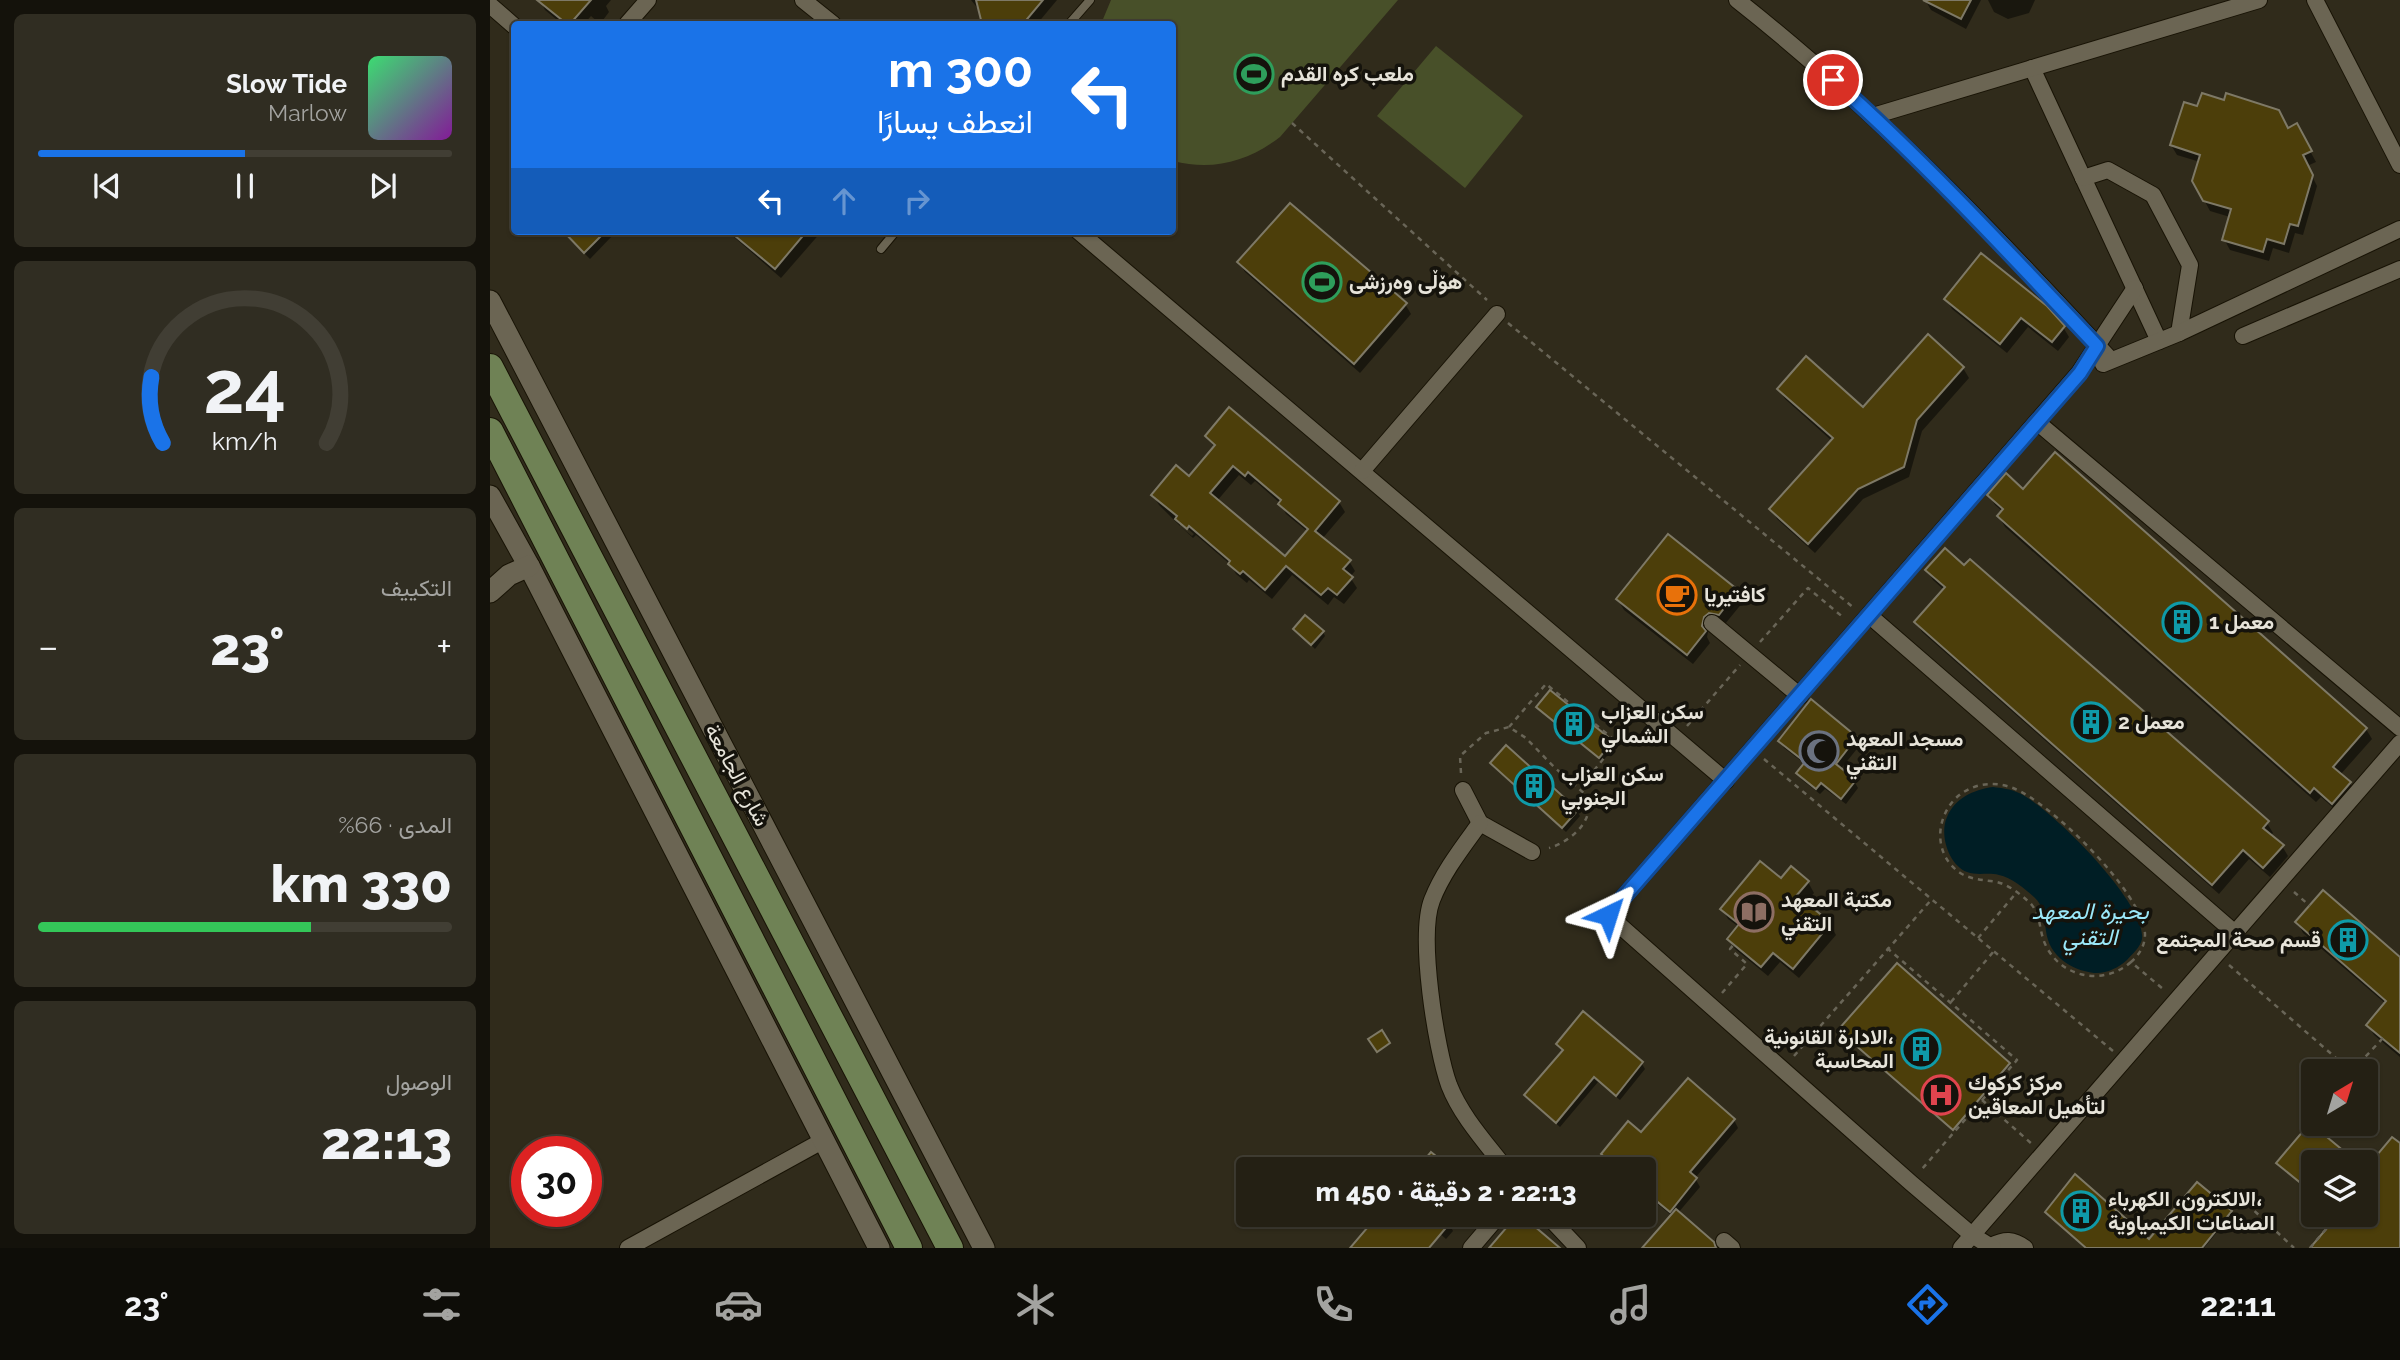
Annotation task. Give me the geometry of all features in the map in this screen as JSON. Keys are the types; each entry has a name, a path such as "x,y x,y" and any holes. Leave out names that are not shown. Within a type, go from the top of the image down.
{"main road":[{"path":"490,366 950,1248"},
{"path":"490,431 909,1248"}],"street":[{"path":"629,21 648,0"},
{"path":"803,0 829,21"},
{"path":"1737,0 1778,32 1873,116 1955,197 2110,360"},
{"path":"1873,116 2259,0"},
{"path":"2315,0 2400,165"},
{"path":"490,5 511,23"},
{"path":"2032,68 2159,341"},
{"path":"2083,178 2108,170 2153,194 2190,265 2179,333"},
{"path":"2080,373 2179,333 2400,229"},
{"path":"1083,235 1726,780"},
{"path":"2244,336 2400,269"},
{"path":"2025,1248 2006,1240 1992,1247 1972,1235 1608,915 2080,373 2135,288"},
{"name":"شارع الجامعة","path":"490,301 985,1248"},
{"path":"1362,471 1497,314"},
{"path":"2037,422 2400,728"},
{"path":"492,510 529,566 879,1248"},
{"path":"491,589 509,575 529,566"},
{"path":"1865,621 2235,933"},
{"path":"1712,623 1800,696"},
{"path":"1961,1248 2400,743"},
{"path":"1463,790 1480,824 1532,852"},
{"path":"1480,824 1452,862 1431,903 1426,942 1435,1030 1450,1086 1466,1116 1497,1157"},
{"path":"628,1248 824,1140"},
{"path":"1471,1248 1489,1227"},
{"path":"1558,1227 1578,1248"}],"lane":[{"path":"1072,21 1090,0"},
{"path":"881,249 893,235"}],"path":[{"path":"1292,123 1485,296 1497,314 1865,621"},
{"path":"1682,732 1808,588 1865,621"},
{"path":"1463,790 1460,756 1486,733 1509,727 1546,684 1617,742 1579,789"},
{"path":"1509,727 1526,738 1553,767 1586,795 1588,813 1578,831 1557,846 1532,852"},
{"path":"1753,750 2124,1060"},
{"path":"2002,785 2024,793 2042,805 2078,837 2113,875 2137,910 2145,933 2141,950 2131,962 2116,972 2096,977 2067,969 2046,946 2037,911 2017,892 2005,885 1960,873 1947,860 1939,830 1944,815 1955,799 1973,786 2002,785"},
{"path":"2280,880 2310,906"},
{"path":"1978,938 2017,892"},
{"path":"1782,1069 1932,900"},
{"path":"1711,1007 1747,964 1730,950 1734,944"},
{"path":"1887,948 2017,1060 1911,1183"},
{"path":"1950,1002 1994,951"},
{"path":"2217,954 2337,1059"},
{"path":"2131,962 2176,1000"},
{"path":"2363,1059 2383,1038"},
{"path":"1982,1100 2043,1153"},
{"path":"2219,1200 2230,1188 2294,1248"},
{"path":"2310,1248 2328,1227"}],"green space":[{"name":"ملعب كره القدم","path":"1111,0 1398,0 1280,137 1242,158 1202,165 1176,162 1176,21 1102,21"},
{"path":"1436,46 1523,116 1465,188 1377,116"}],"water":[{"name":"بحيرة المعهد التقني","path":"1993,787 2016,792 2033,802 2073,836 2113,881 2139,923 2142,939 2127,960 2112,970 2098,973 2069,965 2052,948 2042,909 2034,897 2004,876 1967,872 1955,863 1947,849 1944,832 1950,810 1966,796"}],"building":[{"path":"537,0 591,0 573,21 563,21"},
{"path":"976,0 1043,0 1026,21 981,21"},
{"path":"1923,0 1971,0 1961,19"},
{"path":"2202,93 2224,100 2226,93 2279,110 2288,128 2297,123 2312,151 2303,155 2313,175 2298,226 2290,224 2284,244 2267,239 2263,252 2222,240 2231,209 2203,201 2192,181 2200,155 2170,145 2184,102 2197,106"},
{"name":"هۆڵی وەرزشی","path":"1290,203 1407,303 1354,364 1237,262"},
{"path":"567,235 602,235 584,253"},
{"path":"734,235 804,235 775,269"},
{"path":"1981,253 2047,306 2065,326 2052,342 2021,318 2000,344 1944,299"},
{"path":"1928,334 1964,367 1917,420 1904,467 1858,489 1808,544 1769,509 1833,438 1777,389 1806,356 1863,407"},
{"path":"1229,407 1340,501 1315,531 1351,560 1343,569 1353,577 1337,595 1328,588 1321,595 1286,566 1265,590 1243,571 1240,574 1228,564 1230,561 1189,526 1187,529 1175,519 1177,516 1151,495 1176,465 1189,476 1215,445 1205,436","holes":["1233,466 1245,476 1248,472 1281,500 1278,504 1308,529 1285,556 1210,493"]},
{"name":"معمل 1","path":"2055,452 2367,728 2333,767 2351,782 2332,804 2314,788 2310,793 1997,516 2003,509 1987,495 2006,473 2023,489"},
{"name":"کافتیریا","path":"1668,534 1738,590 1719,615 1709,613 1704,617 1702,626 1706,631 1687,655 1616,599"},
{"name":"معمل 2","path":"1945,548 1964,565 1970,559 2269,821 2263,828 2284,845 2263,868 2243,850 2212,885 1914,622 1945,587 1925,570"},
{"path":"1305,615 1324,631 1311,645 1293,629"},
{"name":"سكن العزاب الشمالي","path":"1550,690 1613,741 1599,758 1536,707"},
{"name":"مسجد المعهد التقني","path":"1811,699 1857,737 1836,764 1856,780 1841,799 1821,783 1816,789 1796,773 1805,762 1778,741"},
{"name":"سكن العزاب الجنوبي","path":"1506,745 1578,810 1562,828 1490,763"},
{"name":"مكتبة المعهد التقني","path":"1760,861 1781,878 1791,866 1809,881 1797,895 1831,923 1793,969 1773,953 1761,967 1727,939 1739,924 1720,909"},
{"name":"قسم صحة المجتمع","path":"2323,890 2400,957 2400,1053 2366,1025 2386,1001 2295,922"},
{"name":"الادارة القانونية، المحاسبة","path":"1897,963 2010,1063 1953,1130 1838,1030"},
{"path":"1583,1011 1643,1062 1616,1096 1594,1077 1556,1123 1524,1095 1563,1050 1556,1044"},
{"path":"1382,1030 1390,1043 1377,1052 1368,1039"},
{"path":"1688,1078 1735,1119 1690,1172 1697,1178 1670,1212 1656,1201 1656,1157 1604,1157 1601,1154 1628,1121 1641,1132"},
{"path":"2301,1134 2301,1136 2326,1136 2343,1150 2301,1150 2301,1183 2276,1163"},
{"path":"2392,1137 2400,1143 2400,1248 2310,1248 2328,1227 2378,1227 2378,1154"},
{"name":"الالكترون، الكهرباء، الصناعات الكيمياوية","path":"2075,1174 2149,1239 2197,1182 2232,1211 2202,1248 2086,1248 2045,1212"},
{"path":"1676,1209 1714,1242 1716,1248 1642,1248"},
{"path":"1368,1227 1447,1227 1429,1248 1350,1248"},
{"path":"1507,1227 1535,1227 1560,1248 1489,1248"}],"place":[{"name":"ملعب كره القدم","path":"1254,74"},
{"name":"هۆڵی وەرزشی","path":"1322,282"},
{"name":"کافتیریا","path":"1677,595"},
{"name":"معمل 1","path":"2182,622"},
{"name":"معمل 2","path":"2091,722"},
{"name":"سكن العزاب الشمالي","path":"1574,724"},
{"name":"مسجد المعهد التقني","path":"1819,751"},
{"name":"سكن العزاب الجنوبي","path":"1534,786"},
{"name":"مكتبة المعهد التقني","path":"1754,912"},
{"name":"قسم صحة المجتمع","path":"2348,940"},
{"name":"الادارة القانونية، المحاسبة","path":"1921,1049"},
{"name":"مركز كركوك لتأهيل المعاقين","path":"1941,1095"},
{"name":"الالكترون، الكهرباء، الصناعات الكيمياوية","path":"2081,1211"}],"route":[{"path":"1608,915 2080,373 2097,346 1955,197 1833,80"}]}
